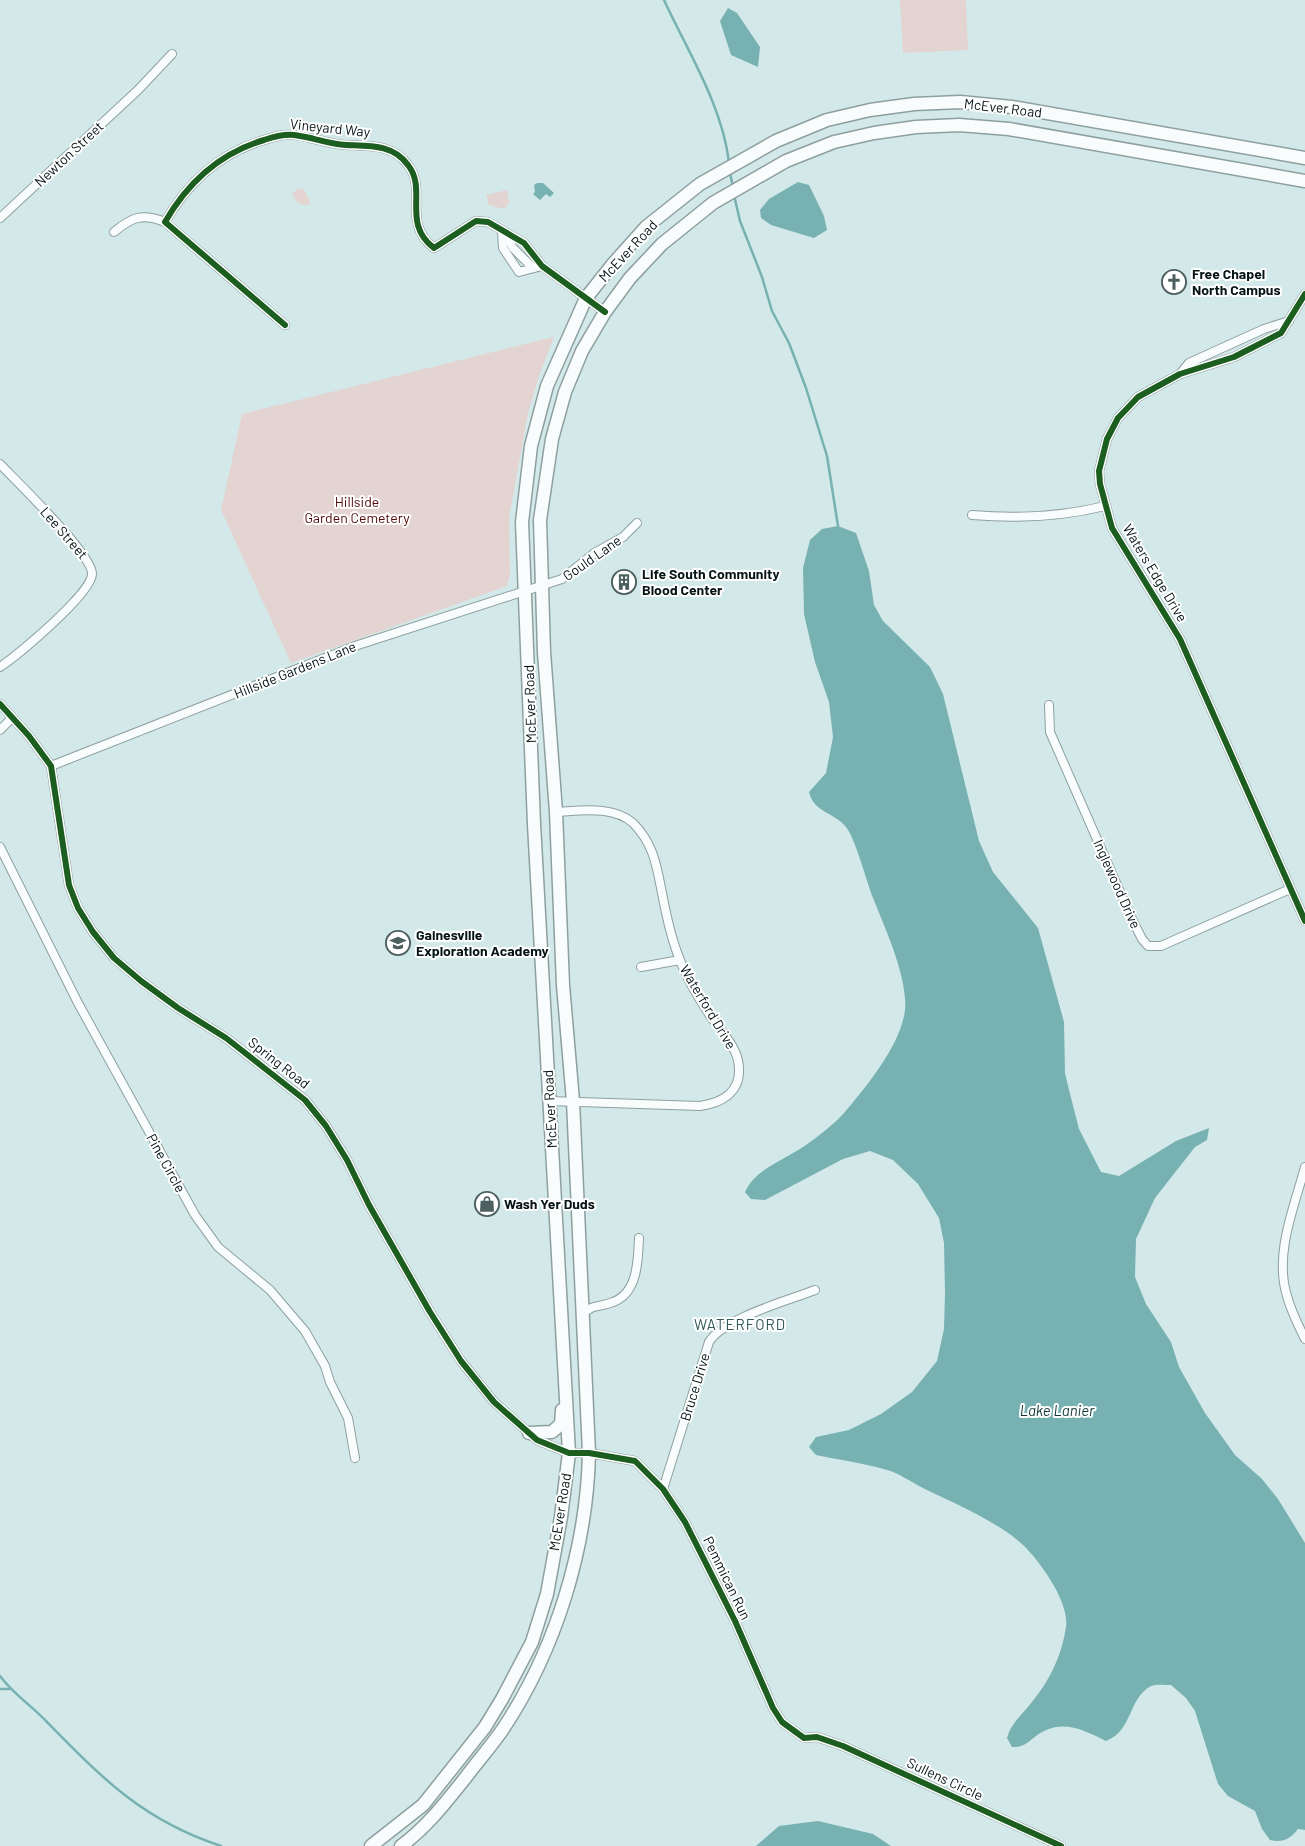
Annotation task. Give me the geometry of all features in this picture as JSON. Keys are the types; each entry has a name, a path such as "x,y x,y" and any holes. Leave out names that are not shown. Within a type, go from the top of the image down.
{"main road":[{"name":"McEver Road","path":"371,1846 422,1805 485,1727 502,1699 532,1642 547,1594 562,1517 569,1453 534,824 522,522 531,446 547,386 586,298 612,264 646,227 700,184 776,140 827,120 870,110 914,104 960,102 1012,107 1305,158"},
{"name":"McEver Road","path":"402,1846 420,1833 503,1729 528,1683 565,1598 578,1548 588,1492 589,1453 581,1317 573,1101 563,985 556,812 544,652 540,520 552,439 565,392 578,359 605,312 630,278 662,244 713,203 786,161 834,142 874,133 916,127 960,125 1009,130 1305,182"},
{"path":"529,1434 552,1432 561,1424 560,1354 564,1340"}],"street":[{"name":"Newton Street","path":"0,218 138,90 172,54"},
{"name":"Vineyard Way","path":"165,222 190,185 211,166 247,145 276,137 293,135 321,143 375,145 390,150 408,165 414,176 419,232 424,240 434,248 476,221 488,222 502,231"},
{"path":"114,232 127,221 141,217 165,222 285,325"},
{"path":"502,231 503,248 519,272 537,267"},
{"path":"502,231 513,248 537,267 605,312"},
{"name":"Waters Edge Drive","path":"1305,294 1281,333 1234,357 1180,374 1138,397 1118,418 1101,460 1100,484 1112,528 1180,639 1305,921"},
{"name":"Waters Edge Drive","path":"1180,374 1189,363 1264,329 1289,321"},
{"name":"Lee Street","path":"0,464 77,546 92,567 93,575 83,592 32,643 0,667"},
{"path":"972,515 1041,518 1074,514 1105,506"},
{"name":"Gould Lane","path":"543,587 562,579 601,548 623,536 637,522"},
{"name":"Hillside Gardens Lane","path":"51,766 358,645 543,587"},
{"name":"Spring Road","path":"0,704 45,755 51,766 69,884 78,908 92,932 114,958 141,980 178,1008 227,1039 305,1100 326,1126 347,1160 370,1205 461,1361 494,1402 537,1440 569,1453 589,1453"},
{"name":"Inglewood Drive","path":"1049,705 1050,732 1131,917 1142,939 1148,946 1161,946 1290,889"},
{"path":"0,730 12,718"},
{"name":"Waterford Drive","path":"549,1101 700,1106 714,1104 725,1099 732,1092 737,1082 739,1070 734,1050 694,989 680,960 663,900 654,852 647,838 632,822 618,814 599,810 556,812"},
{"name":"Pine Circle","path":"0,847 78,1003 195,1215 218,1247 270,1290 290,1311 319,1352 348,1418 355,1458"},
{"path":"641,967 680,960"},
{"path":"1305,1167 1288,1228 1283,1255 1286,1296 1305,1339"},
{"path":"581,1317 590,1307 613,1302 627,1292 635,1275 639,1238"},
{"name":"Bruce Drive","path":"663,1489 709,1342 714,1334 739,1320 815,1290"},
{"name":"Pemmican Run","path":"589,1453 635,1461 663,1489 685,1522 735,1621 773,1708 782,1722 791,1730 804,1738 817,1737"},
{"name":"Sullens Circle","path":"817,1737 843,1746 1061,1846"}],"green space":[{"path":"900,0 966,0 968,50 903,53"},
{"path":"298,188 304,190 310,201 309,205 300,204 295,199 292,194"},
{"path":"507,190 509,203 504,209 489,205 486,195"},
{"name":"Hillside Garden Cemetery","path":"554,337 540,373 528,413 509,519 510,574 507,586 291,663 221,510 242,414"}],"water":[{"path":"728,8 737,13 760,47 758,67 731,55 720,21"},
{"path":"798,182 809,185 824,216 827,230 814,238 771,225 761,218 760,210 769,199"},
{"path":"543,183 554,193 550,197 546,194 540,200 533,194 535,192 534,185"},
{"name":"Lake Lanier","path":"838,526 856,533 869,571 874,605 883,621 930,667 943,694 979,841 993,872 1038,928 1064,1022 1065,1073 1079,1129 1101,1172 1119,1176 1176,1141 1209,1128 1207,1140 1195,1147 1155,1198 1136,1239 1135,1277 1146,1304 1171,1342 1179,1367 1205,1413 1235,1455 1262,1479 1278,1499 1305,1543 1305,1830 1298,1829 1286,1839 1279,1841 1270,1840 1262,1829 1255,1811 1228,1796 1218,1784 1195,1711 1186,1698 1171,1685 1153,1685 1144,1691 1138,1698 1121,1730 1106,1741 1080,1729 1062,1727 1045,1731 1022,1746 1012,1747 1007,1738 1009,1733 1014,1723 1050,1676 1062,1647 1066,1627 1066,1617 1059,1595 1045,1572 1023,1545 1001,1528 974,1513 891,1471 816,1455 809,1447 816,1437 849,1430 881,1414 912,1392 937,1361 944,1329 944,1243 939,1218 918,1184 893,1160 870,1151 843,1159 765,1200 751,1199 745,1192 756,1177 811,1141 831,1126 844,1113 872,1078 890,1051 897,1037 905,1010 903,983 899,968 853,840 841,822 815,804 809,792 826,773 833,737 829,702 815,662 804,614 803,568 810,540 822,529"},
{"path":"818,1821 873,1834 891,1846 756,1846 779,1826"}],"waterway":[{"path":"664,0 712,99 725,141 729,162"},
{"path":"730,173 733,187"},
{"path":"734,195 740,221 762,277 772,311 789,343 806,388 827,456 838,526"},
{"path":"0,1676 86,1761 125,1795 168,1824 221,1846"},
{"path":"0,1689 9,1689"}],"cycle path":[{"path":"285,325 165,222 184,194 219,161 248,146 287,135 339,144 372,146 395,153 402,158 414,175 419,228 424,238 434,248 476,221 488,222 524,243 542,266 605,312"},
{"path":"1305,294 1281,333 1234,357 1180,374 1138,397 1118,418 1107,439 1099,471 1100,484 1112,528 1180,639 1305,921"},
{"path":"0,704 29,736 51,766 69,885 78,908 93,932 114,958 141,981 178,1008 226,1038 305,1100 326,1126 347,1160 369,1205 430,1312 461,1361 494,1402 537,1440 569,1453 589,1453 635,1461 663,1489 685,1522 735,1621 773,1708 782,1722 804,1738 817,1737 843,1746 1061,1846"}],"place":[{"name":"Free Chapel North Campus","path":"1174,282"},
{"name":"Life South Community Blood Center","path":"624,582"},
{"name":"Gainesville Exploration Academy","path":"398,943"},
{"name":"Wash Yer Duds","path":"487,1204"}],"district":[{"name":"WATERFORD","path":"740,1325"}]}
